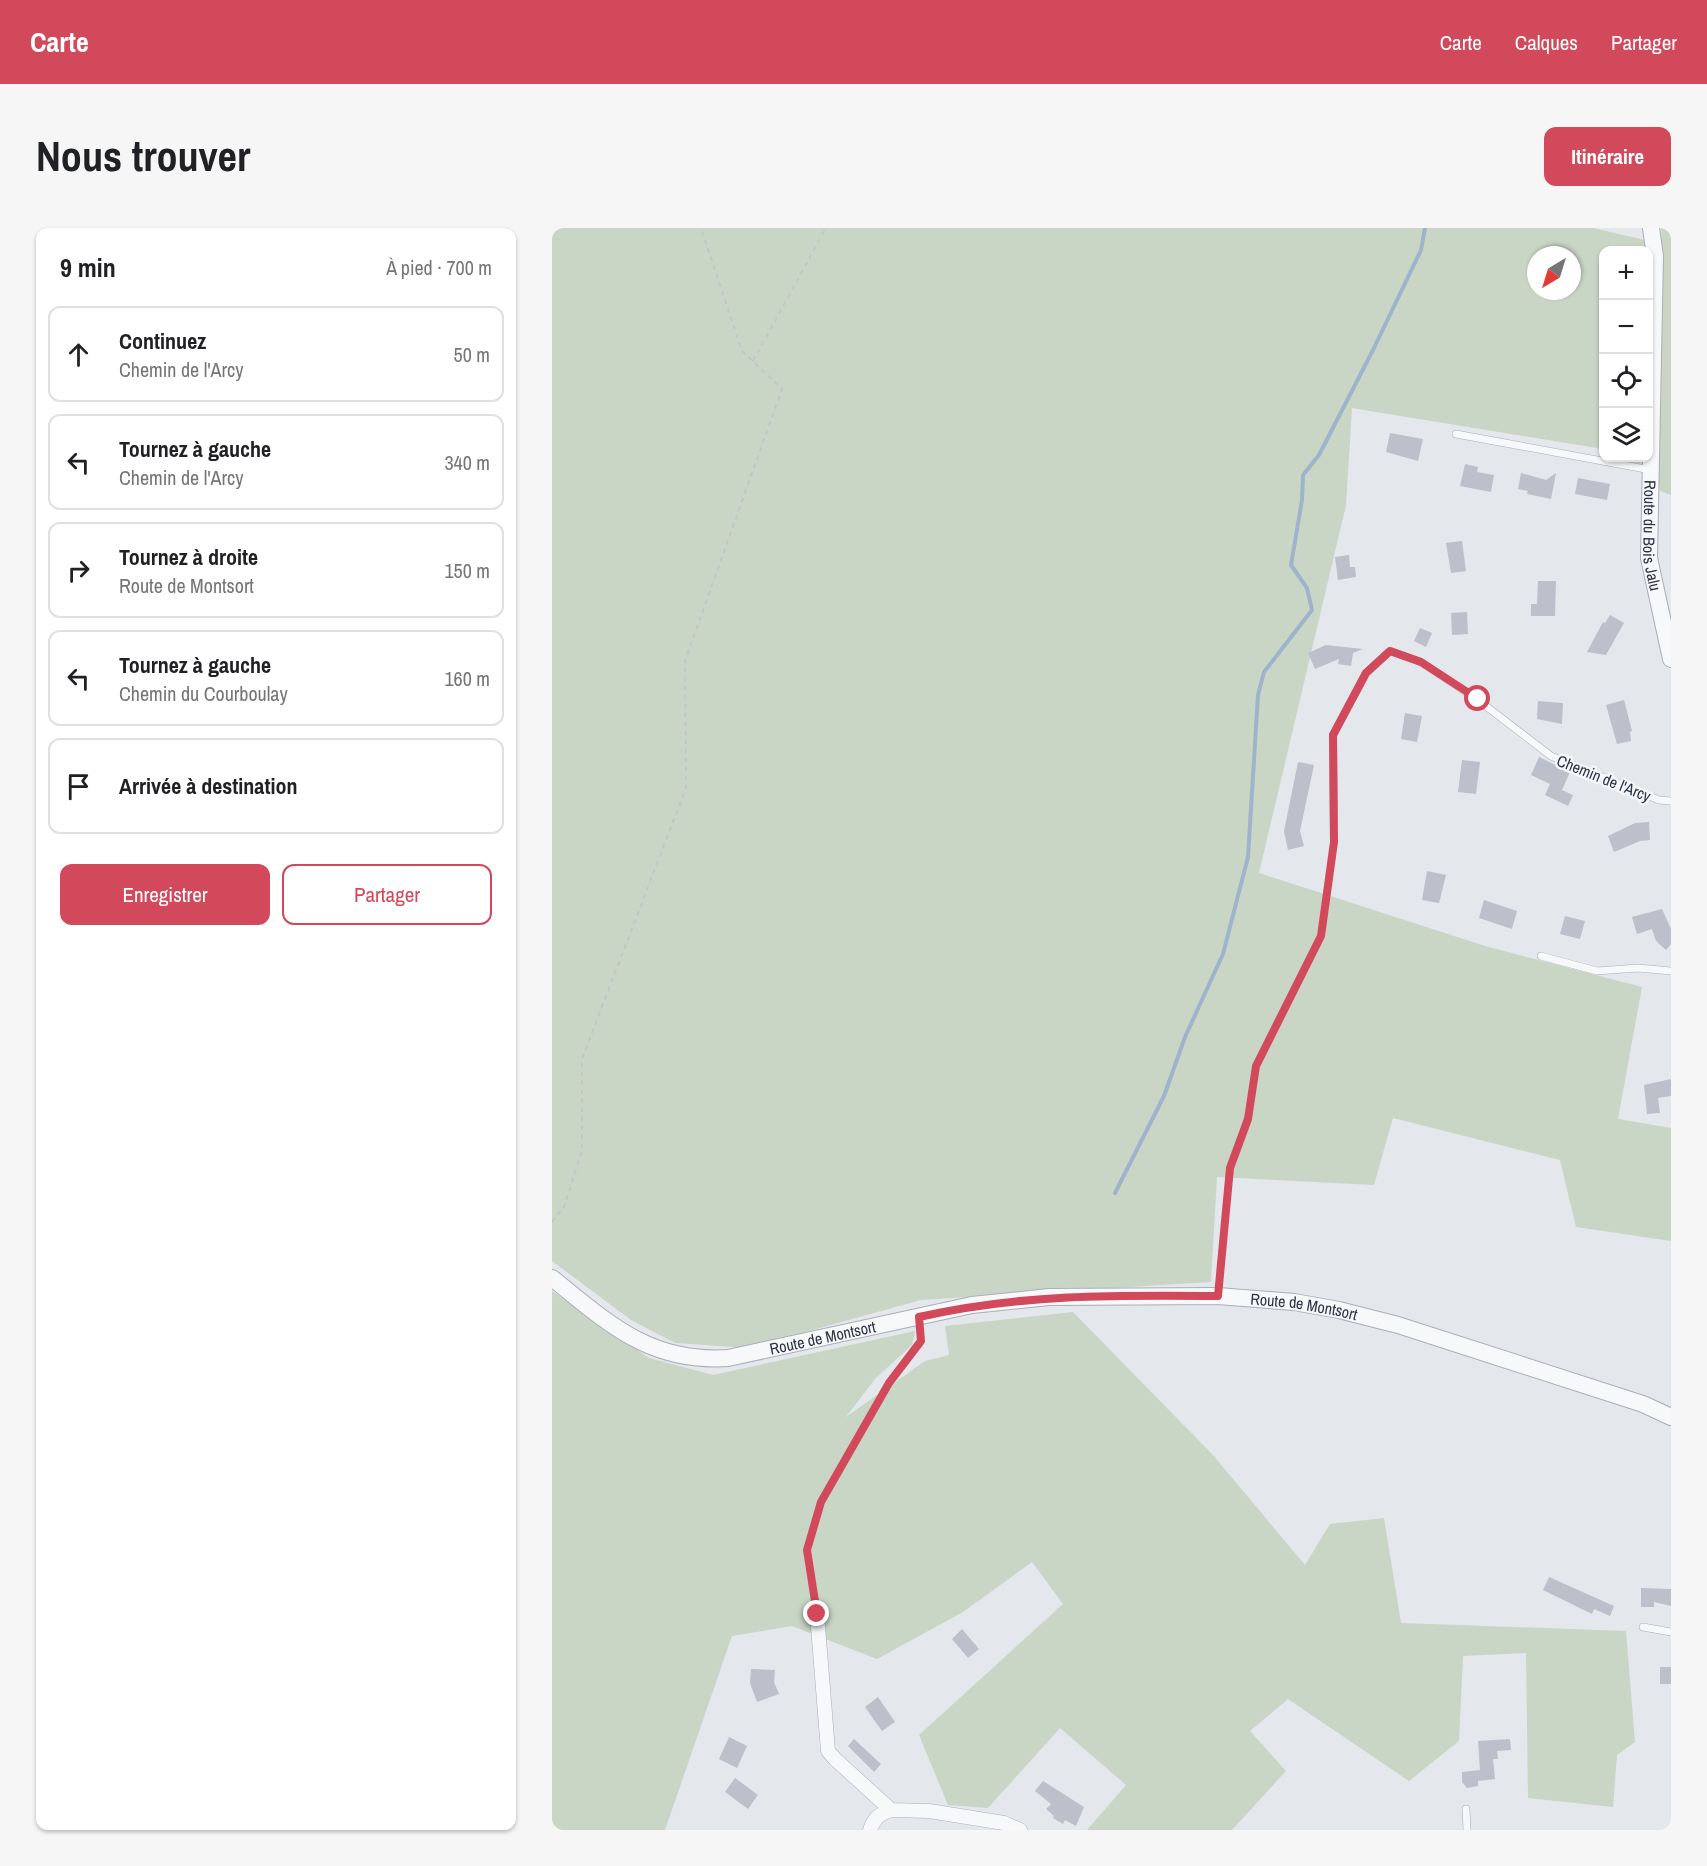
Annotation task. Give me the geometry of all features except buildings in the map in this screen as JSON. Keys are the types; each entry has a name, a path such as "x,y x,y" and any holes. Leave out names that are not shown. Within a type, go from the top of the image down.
{"street":[{"name":"Route du Bois Jalu","path":"1651,228 1655,256 1649,558 1671,659"},
{"name":"Route de Montsort","path":"552,1278 606,1322 639,1342 671,1355 699,1360 728,1358 972,1305 1049,1297 1218,1296 1305,1304 1398,1325 1643,1404 1671,1417"},
{"path":"817,1614 828,1751 835,1760 891,1809"},
{"path":"870,1830 873,1820 891,1809 929,1811 1004,1823 1020,1830"}],"lane":[{"path":"1456,434 1651,470"},
{"name":"Chemin de l'Arcy","path":"1334,842 1333,735 1366,673 1390,651 1421,662 1478,699 1551,756 1659,800 1671,801"},
{"path":"1541,956 1597,970 1638,968 1671,971"},
{"path":"1643,1627 1671,1632"},
{"path":"1466,1809 1467,1830"}],"path":[{"path":"552,1222 564,1207 582,1151 582,1059 686,788 685,661 782,389 742,351 701,228"},
{"path":"753,362 826,228"},
{"path":"1218,1296 1230,1168 1248,1119 1256,1066 1321,936 1334,842"},
{"path":"817,1614 807,1550 821,1502 889,1383 921,1341 919,1317"}],"green space":[{"path":"552,228 1593,228 1662,244 1661,228 1671,228 1671,495 1660,491 1656,458 1653,380 1653,246 1599,246 1599,448 1352,408 1346,505 1259,873 1485,946 1642,987 1618,1119 1671,1128 1671,1241 1576,1227 1560,1160 1393,1118 1374,1185 1217,1177 1211,1282 921,1300 748,1348 675,1343 631,1320 552,1261"},
{"path":"552,1291 649,1358 713,1375 915,1331 912,1345 875,1379 846,1417 925,1361 949,1355 945,1326 1073,1312 1212,1454 1305,1565 1330,1524 1384,1518 1401,1623 1626,1631 1635,1742 1617,1755 1613,1807 1528,1798 1526,1653 1463,1656 1459,1741 1409,1781 1288,1699 1250,1731 1286,1771 1232,1830 1087,1830 1126,1785 1060,1728 988,1808 948,1805 919,1735 1063,1604 1032,1562 963,1612 877,1659 792,1626 732,1636 665,1830 552,1830"}],"waterway":[{"path":"1115,1193 1164,1096 1185,1037 1223,954 1248,857 1258,695 1264,672 1312,610 1307,588 1291,565 1302,500 1303,475 1319,455 1373,350 1421,250 1425,228"}],"route":[{"path":"817,1614 807,1550 821,1502 889,1383 921,1341 919,1317 972,1305 1049,1297 1218,1296 1230,1168 1248,1119 1256,1066 1321,936 1334,842 1333,735 1366,673 1390,651 1421,662 1478,699"}]}
